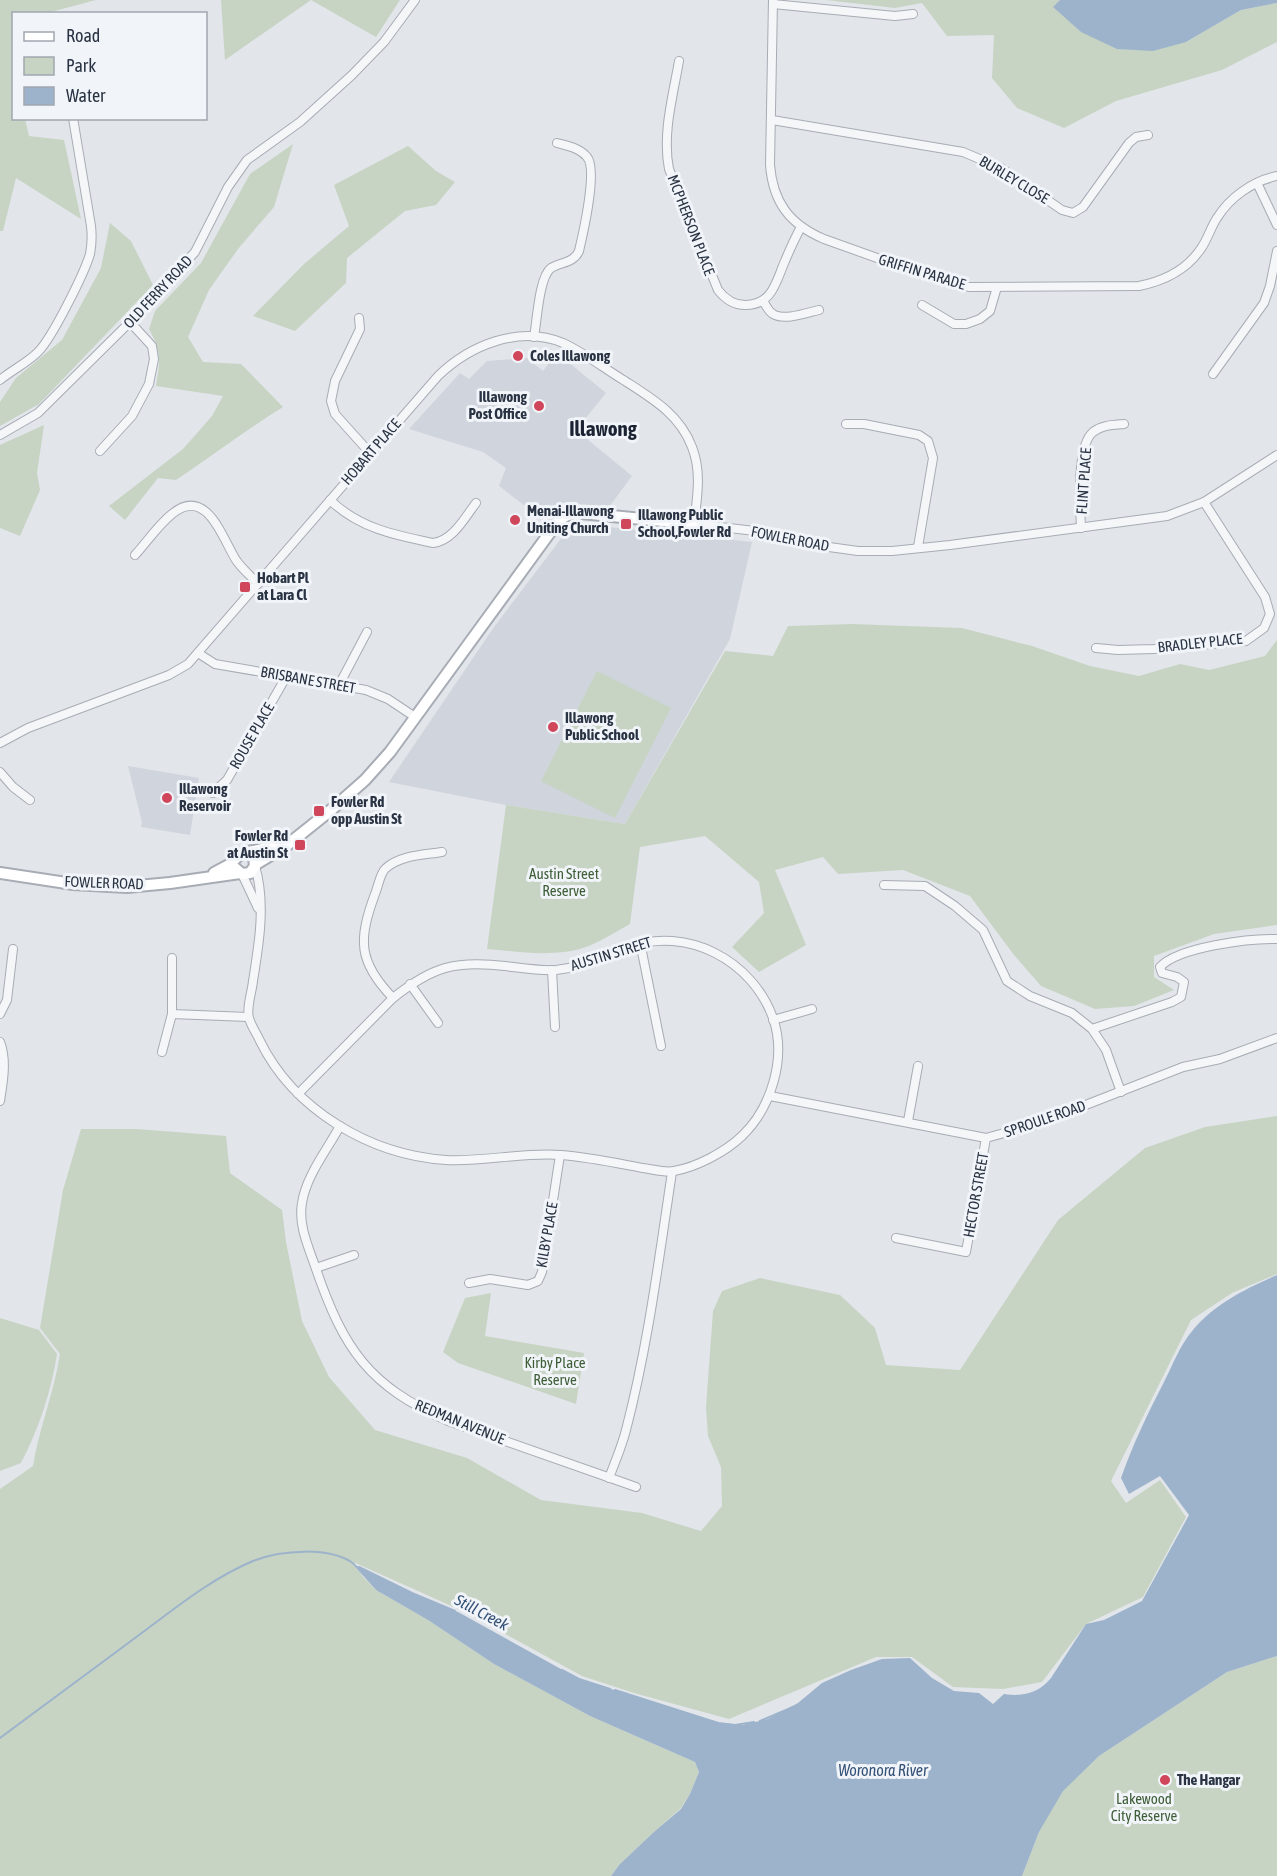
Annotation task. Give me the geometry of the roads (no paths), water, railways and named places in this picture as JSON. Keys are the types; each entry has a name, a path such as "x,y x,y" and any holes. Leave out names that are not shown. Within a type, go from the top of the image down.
{"street":[{"name":"OLD FERRY ROAD","path":"0,435 38,413 130,322 195,252 228,187 247,160 300,122 357,70 384,42 415,0"},
{"path":"773,2 895,16 914,14"},
{"name":"GRIFFIN PARADE","path":"773,2 770,165 773,188 782,207 801,227 824,239 958,285 1139,286 1159,281 1192,259 1202,247 1224,208 1242,191 1277,176"},
{"name":"MCPHERSON PLACE","path":"679,61 666,142 669,169 718,290 735,304 750,305 763,301"},
{"path":"0,380 32,357 44,345 90,255 91,226 73,120"},
{"name":"BURLEY CLOSE","path":"772,120 963,152 989,162 1062,210 1073,213 1083,207 1129,142 1136,137 1148,135"},
{"path":"534,336 544,277 552,268 573,260 579,251 591,183 591,164 586,156 577,149 557,143"},
{"path":"1257,183 1277,225"},
{"path":"801,227 778,282 763,301 772,313 777,315 786,316 819,310"},
{"path":"1213,374 1264,303 1277,251"},
{"path":"922,305 954,324 966,324 990,311 997,287"},
{"path":"359,318 360,329 335,381 332,400 335,414 370,453"},
{"path":"100,451 132,416 149,384 154,359 152,346 130,322"},
{"name":"HOBART PLACE","path":"0,743 28,728 169,675 184,667 198,654 438,376 472,350 490,343 534,336 551,339 572,347 665,407 688,439 697,465 698,488 694,524"},
{"path":"846,424 864,424 919,435 928,441 933,458 918,547"},
{"name":"FLINT PLACE","path":"1081,528 1081,478 1087,439 1102,427 1124,424"},
{"name":"FOWLER ROAD","path":"256,865 286,846 332,810 365,780 390,752 552,528 563,517 585,513 694,524 764,532 829,547 858,551 892,551 1167,516 1204,502 1277,455"},
{"path":"330,500 343,513 361,523 433,543 446,539 476,503"},
{"name":"BRADLEY PLACE","path":"1096,648 1155,649 1217,645 1246,641 1264,628 1270,614 1265,597 1204,502"},
{"path":"135,555 172,514 182,509 195,507 209,513 235,558 258,584"},
{"path":"339,685 366,632"},
{"name":"BRISBANE STREET","path":"198,654 215,664 339,685 381,695 416,717"},
{"name":"ROUSE PLACE","path":"213,793 227,780 286,677"},
{"path":"0,772 13,787 30,800"},
{"name":"FOWLER ROAD","path":"247,853 295,838"},
{"path":"393,998 375,980 364,955 364,923 384,869 398,861 442,852"},
{"path":"172,1014 248,1017 260,930 260,912 260,890 254,857 241,853 235,858 234,867 241,874 260,912"},
{"name":"FOWLER ROAD","path":"208,876 226,868 235,858"},
{"path":"241,874 250,873 256,865"},
{"name":"FOWLER ROAD","path":"0,873 73,884 114,887 163,884 208,876 241,874"},
{"path":"884,885 925,886 955,906 983,930 1007,981 1030,996 1072,1013 1092,1029 1106,1050 1121,1092"},
{"path":"1092,1029 1181,997 1184,982 1177,977 1162,973 1160,966 1165,962 1222,943 1248,939 1277,939"},
{"name":"AUSTIN STREET","path":"248,1017 268,1058 298,1094 340,1126 377,1145 409,1155 446,1160 560,1155 672,1172 710,1158 742,1136 756,1118 770,1095 777,1055 773,1020 756,989 732,962 695,944 657,940 640,942 597,961 552,970 463,964 429,973 410,984 393,998 298,1094"},
{"path":"640,942 661,1046"},
{"path":"0,1014 7,1000 13,949"},
{"path":"162,1052 172,1014 172,958"},
{"path":"552,970 555,1027"},
{"path":"410,984 438,1023"},
{"path":"773,1020 812,1009"},
{"name":"SPROULE ROAD","path":"770,1095 986,1138 1037,1124 1183,1067 1220,1059 1277,1038"},
{"path":"0,1042 4,1075 0,1101"},
{"path":"908,1121 918,1066"},
{"name":"REDMAN AVENUE","path":"340,1126 307,1184 302,1203 304,1233 330,1309 351,1349 373,1374 394,1392 419,1408 448,1421 636,1487"},
{"name":"HECTOR STREET","path":"896,1238 966,1252 986,1138"},
{"name":"KILBY PLACE","path":"469,1283 490,1279 528,1285 538,1281 542,1272 560,1155"},
{"path":"609,1478 626,1432 637,1379 656,1282 672,1172"},
{"path":"316,1268 354,1255"}],"water":[{"path":"1060,0 1277,0 1277,3 1241,10 1186,42 1153,51 1117,49 1081,32 1053,7"},
{"name":"Woronora River","path":"1277,1275 1277,1656 1227,1672 1099,1756 1063,1791 1039,1832 1022,1876 611,1876 620,1864 681,1809 699,1772 695,1762 590,1716 494,1664 428,1620 376,1590 349,1560 360,1568 412,1593 458,1612 579,1679 721,1723 742,1725 768,1719 798,1703 822,1683 882,1659 910,1658 932,1678 954,1691 979,1693 993,1704 1004,1694 1030,1693 1051,1678 1086,1624 1104,1620 1142,1601 1189,1515 1160,1476 1129,1494 1121,1478 1131,1453 1177,1355 1193,1330 1221,1305 1243,1291"}],"waterway":[{"name":"Still Creek","path":"0,1738 192,1596 237,1568 264,1557 290,1552 332,1554 354,1564"},
{"name":"Still Creek","path":"359,1567 455,1611"},
{"name":"Still Creek","path":"562,1670 579,1679 610,1689"},
{"name":"Still Creek","path":"615,1690 718,1723 735,1725 754,1722"},
{"name":"Still Creek","path":"760,1721 793,1707"}],"place":[{"name":"Coles Illawong","path":"518,356"},
{"name":"Illawong Post Office","path":"539,406"},
{"name":"Menai-Illawong Uniting Church","path":"515,520"},
{"name":"Illawong Public School,Fowler Rd","path":"626,524"},
{"name":"Hobart Pl at Lara Cl","path":"245,587"},
{"name":"Illawong Public School","path":"553,727"},
{"name":"Illawong Reservoir","path":"167,798"},
{"name":"Fowler Rd opp Austin St","path":"319,811"},
{"name":"Fowler Rd at Austin St","path":"300,845"},
{"name":"The Hangar","path":"1165,1780"}],"district":[{"name":"Illawong","path":"603,429"}],"park label":[{"name":"Austin Street Reserve","path":"564,882"},
{"name":"Kirby Place Reserve","path":"555,1372"},
{"name":"Lakewood City Reserve","path":"1144,1808"}]}
